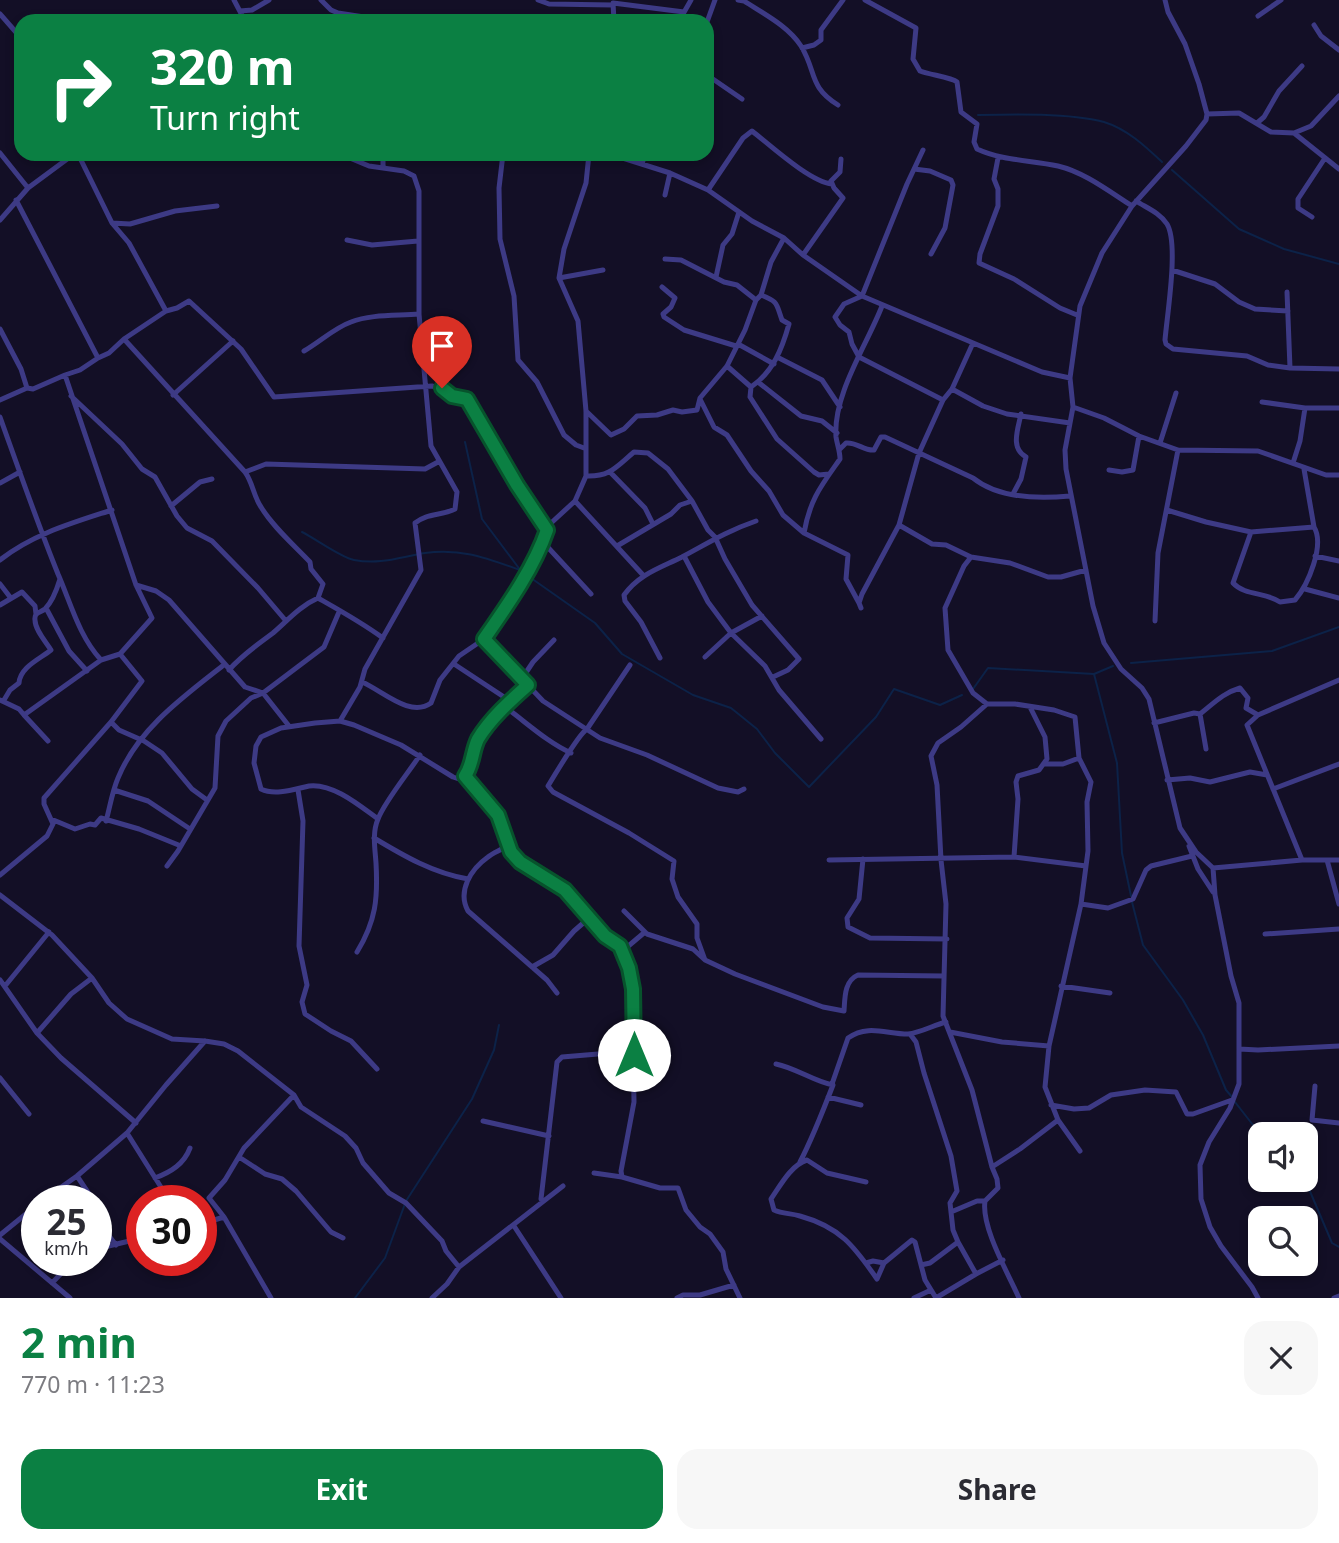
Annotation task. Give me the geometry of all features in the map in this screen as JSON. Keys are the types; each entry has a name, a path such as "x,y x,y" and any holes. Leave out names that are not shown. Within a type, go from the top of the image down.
{"street":[{"path":"234,0 242,14"},
{"path":"240,11 252,10 269,0"},
{"path":"321,0 331,10 344,14"},
{"path":"538,0 613,3 684,12 691,0"},
{"path":"738,0 744,1 790,32 802,48 821,94 838,105"},
{"path":"802,48 821,40 821,30 843,0"},
{"path":"865,0 916,29 914,59 920,71 935,77 952,78 957,82 961,112 977,124 974,142 977,149 998,158 1062,167 1160,216 1168,226 1171,236 1172,270 1165,340 1169,347 1247,356 1268,365 1290,368 1339,369"},
{"path":"1165,0 1189,54 1208,116"},
{"path":"1258,16 1281,0"},
{"path":"0,14 14,30"},
{"path":"1314,25 1321,36 1339,50"},
{"path":"1257,122 1264,117 1279,91 1302,66"},
{"path":"714,80 743,99"},
{"path":"1258,1298 1210,1227 1201,1199 1200,1165 1209,1142 1240,1084 1239,1003 1215,895 1213,868 1187,840 1180,828 1149,699 1143,688 1121,669 1104,643 1093,606 1070,496 1065,450 1073,407 1070,378 1077,315 1102,253 1134,203 1186,146 1208,116 1239,113 1271,132 1294,133 1311,125 1339,96"},
{"path":"708,190 743,138 751,131 793,164 823,182 832,184 843,198 803,255"},
{"path":"1294,133 1339,169"},
{"path":"923,150 862,296 844,304 835,317 840,326 849,332 859,357 943,400"},
{"path":"0,153 28,188"},
{"path":"998,158 994,179 998,190 998,206 979,263 1014,279 1060,308 1077,315"},
{"path":"1312,217 1298,208 1298,199 1325,158"},
{"path":"832,184 831,181 840,172 841,159"},
{"path":"0,220 28,188 66,161"},
{"path":"80,161 112,223 129,243 166,311"},
{"path":"340,722 362,682 365,669 421,570 415,523 428,515 443,515 455,509 457,492 431,446 419,314 419,191 414,176 404,170 369,166 357,161"},
{"path":"383,161 383,168"},
{"path":"502,161 499,188 500,239 514,296 518,360 537,382 564,435 584,448"},
{"path":"362,682 406,707 416,709 431,703 440,680 459,656 484,639 512,598 550,524 575,501 586,476 586,411 578,321 559,278 564,249 586,183 588,161"},
{"path":"632,161 670,173 708,190 783,239 862,296 1042,372 1070,378"},
{"path":"914,169 923,169 951,180 953,185 945,228 931,254"},
{"path":"665,195 670,173"},
{"path":"16,200 98,358"},
{"path":"112,223 130,223 175,211 207,209 217,205"},
{"path":"716,277 723,245 732,234 739,212"},
{"path":"586,411 611,435 624,429 637,416 657,415 673,410 696,410 700,398 727,366 783,239"},
{"path":"347,240 372,245 418,241"},
{"path":"665,259 681,260 724,282 737,285 758,298 774,300 782,320 789,324 774,364 758,383 751,387"},
{"path":"559,278 603,270"},
{"path":"1172,270 1215,284 1239,302 1255,309 1288,310"},
{"path":"662,288 674,298 671,307 663,314 664,317 684,330 737,345 774,364"},
{"path":"1287,292 1290,368"},
{"path":"0,400 26,388 33,389 80,370 109,353 124,339 166,311 189,301 233,341 274,397 432,386 442,388 452,396 467,399 517,485 547,530"},
{"path":"804,533 812,501 822,481 840,459 837,433 847,382 883,306"},
{"path":"304,351 337,328 354,320 419,314"},
{"path":"0,329 21,369 26,388"},
{"path":"106,821 117,779 139,739 180,699 227,667 286,621 302,605 318,598 323,584 311,569 310,562 262,509 252,492 252,482 244,472 124,339"},
{"path":"173,395 233,341"},
{"path":"700,398 714,427 727,435 751,471 769,491 783,515 804,533 848,555 846,579 860,606 899,525 919,453 973,343"},
{"path":"777,357 822,380 840,407"},
{"path":"727,366 751,387"},
{"path":"24,715 101,660 120,654 152,618 136,585 65,375"},
{"path":"758,383 801,416 822,421 837,433"},
{"path":"751,387 750,397 777,439 814,472 819,475 829,474"},
{"path":"952,389 983,406 1007,414 1070,423"},
{"path":"1160,443 1176,393"},
{"path":"71,396 122,444 142,469 155,477 187,528 212,541 286,621"},
{"path":"1262,402 1305,408 1339,408"},
{"path":"1073,407 1178,450 1258,451 1304,469 1326,475 1339,475"},
{"path":"1293,463 1300,441 1305,408"},
{"path":"1013,494 1026,463 1026,457 1019,453 1017,447 1016,435 1021,414"},
{"path":"0,417 75,619 92,650 101,660"},
{"path":"1109,470 1133,470 1139,436"},
{"path":"840,450 846,443 852,442 874,450 881,437 885,437 973,478 981,485 1042,499 1070,496"},
{"path":"1155,621 1158,553 1178,450"},
{"path":"586,476 602,477 634,452 648,453 668,469 715,537 736,580 752,605 799,659 788,670 773,677"},
{"path":"244,472 265,464 425,469 438,462"},
{"path":"1251,532 1233,583 1236,587 1273,597 1280,602 1295,600 1304,589 1315,556 1318,534 1314,527 1304,469"},
{"path":"0,483 20,472"},
{"path":"610,472 645,508 653,524"},
{"path":"171,506 200,482 212,479"},
{"path":"575,501 643,575"},
{"path":"617,546 680,505 692,501"},
{"path":"0,560 15,548 42,535 112,509"},
{"path":"1167,510 1251,532 1314,527"},
{"path":"660,658 641,622 625,601 624,595 643,575 684,556 715,537 756,521"},
{"path":"899,525 932,544 946,545 971,557 1010,563 1048,577 1061,577 1086,570"},
{"path":"543,542 591,594"},
{"path":"684,556 708,602 731,633 773,677 779,690 821,740"},
{"path":"1315,556 1339,561"},
{"path":"971,557 964,566 945,608 948,650 973,693 987,704 1030,707 1075,717 1079,758 1091,782 1087,802 1087,866 1049,1046 1045,1087 1058,1120 1080,1152"},
{"path":"36,614 46,608 60,579"},
{"path":"0,584 10,597"},
{"path":"136,585 156,591 169,600 245,687 263,693 289,726"},
{"path":"1304,589 1339,598"},
{"path":"0,605 10,597 24,593 35,606 35,623 51,650 23,670 19,675 19,683 2,700 19,709 48,741"},
{"path":"318,598 339,612 352,615 383,638"},
{"path":"46,608 69,651 87,671"},
{"path":"167,866 215,788 218,736 226,721 251,698 263,693 324,647 339,612"},
{"path":"705,657 731,633 762,616"},
{"path":"484,639 543,701 600,738 647,755 718,788 738,792 744,789"},
{"path":"521,680 533,662 554,640"},
{"path":"0,875 47,835 52,824 44,798 111,722 142,681 120,654"},
{"path":"454,664 507,704 552,745 571,754"},
{"path":"630,665 587,729 580,733 571,754 548,786 553,792 629,832 674,861 672,879 678,897 697,924 697,939 705,960"},
{"path":"1303,860 1247,725 1258,715 1339,680"},
{"path":"378,819 354,801 325,788 311,786 298,790 267,792 261,789 254,763 256,746 261,737 289,726 340,722 380,735 459,779 465,776 471,766 477,741 507,704 528,685"},
{"path":"1154,723 1194,713 1200,714 1215,704 1223,694 1240,688 1248,698 1246,708 1258,715"},
{"path":"987,704 938,743 931,756 937,785 946,904 943,1016 972,1090 992,1167 998,1179 998,1188 985,1201 988,1226 1019,1298"},
{"path":"1014,857 1018,776 1039,770 1047,759 1045,737 1030,707"},
{"path":"1200,714 1206,749"},
{"path":"111,722 119,730 162,753 192,789 207,800"},
{"path":"358,952 370,930 375,911 374,838 378,819 420,755"},
{"path":"1045,764 1063,764 1079,758"},
{"path":"1273,789 1339,764"},
{"path":"1167,780 1190,778 1210,782 1250,772 1267,775"},
{"path":"465,776 498,815 509,845 520,862 565,890 605,936 626,947 645,932"},
{"path":"114,790 148,801 190,829"},
{"path":"298,790 303,821 299,946 307,985 302,1002 305,1014 351,1041 377,1069"},
{"path":"51,819 75,829 95,825 101,818 139,828 181,846"},
{"path":"374,838 419,864 468,880"},
{"path":"1187,840 1192,856 1215,895"},
{"path":"509,845 489,855 477,867 468,880 463,902 468,911 547,980 557,993"},
{"path":"1081,904 1108,908 1133,899 1146,870 1192,856"},
{"path":"829,860 1014,857 1087,866"},
{"path":"863,859 859,899 847,918 848,927 870,938 947,939"},
{"path":"1213,868 1303,860 1339,860"},
{"path":"1327,860 1339,904"},
{"path":"0,895 49,932 92,978 109,1003 139,1026 172,1040 224,1044 239,1051 294,1095 301,1107 345,1136 363,1163 389,1193 406,1203 442,1241 446,1251 459,1267"},
{"path":"624,911 647,934 693,949 705,960 767,988 823,1007 844,1011 849,983 858,975 944,976"},
{"path":"532,967 554,955 589,918"},
{"path":"1265,934 1339,929"},
{"path":"5,986 49,932"},
{"path":"620,946 629,968 633,989 634,1044 634,1102 622,1177"},
{"path":"37,1033 71,994 92,978"},
{"path":"0,980 37,1033 61,1058 136,1123"},
{"path":"1061,986 1110,993"},
{"path":"946,1022 910,1034 878,1030 855,1033 848,1038 810,1143 800,1162 771,1199 774,1210 834,1228 848,1239 850,1246 877,1279 884,1262 912,1240 915,1241 921,1265 936,1298 1003,1260"},
{"path":"950,1032 1002,1042 1049,1046"},
{"path":"910,1034 916,1042 927,1085 951,1156 957,1191 950,1203 953,1230 976,1274"},
{"path":"64,1185 127,1133 205,1041"},
{"path":"541,1199 557,1062 562,1057 622,1052 634,1044"},
{"path":"1239,1049 1339,1046"},
{"path":"776,1064 791,1067 826,1085 832,1084"},
{"path":"0,1078 29,1114"},
{"path":"1315,1086 1312,1120 1339,1123"},
{"path":"1051,1105 1088,1108 1111,1095 1145,1090 1176,1092 1186,1114 1193,1114 1232,1100"},
{"path":"271,1298 224,1217 209,1198 225,1180 244,1148 294,1095"},
{"path":"828,1097 861,1105"},
{"path":"992,1167 1058,1120"},
{"path":"483,1121 549,1136"},
{"path":"127,1133 160,1185"},
{"path":"156,1178 177,1166 190,1148"},
{"path":"239,1157 265,1174 282,1179 296,1191 331,1232 343,1238"},
{"path":"800,1162 807,1160 827,1172 866,1182"},
{"path":"594,1172 660,1188 678,1188 686,1210 700,1227 710,1234 723,1252 726,1269 740,1298"},
{"path":"77,1176 83,1185"},
{"path":"432,1298 447,1284 459,1267 563,1186"},
{"path":"951,1212 977,1201 985,1201"},
{"path":"217,1219 224,1217"},
{"path":"21,1219 0,1237 70,1298"},
{"path":"514,1226 561,1298"},
{"path":"112,1240 116,1245"},
{"path":"112,1246 126,1242"},
{"path":"921,1265 930,1263 958,1242"},
{"path":"866,1263 884,1262"},
{"path":"52,1283 59,1276"},
{"path":"677,1298 683,1295 700,1295 734,1285"},
{"path":"914,1298 931,1290"},
{"path":"1334,1298 1339,1296"}],"waterway":[{"path":"978,115 1025,114 1104,122 1128,134 1162,162"},
{"path":"1172,170 1239,229 1284,249 1339,264"},
{"path":"465,442 482,519 521,571 595,623 622,654 693,695 731,708 757,729 775,753 809,787 876,717 894,689 940,705 962,695"},
{"path":"302,532 354,560 381,561 425,553 450,552 484,558 520,570"},
{"path":"1131,663 1272,651 1339,627"},
{"path":"973,689 988,668 1094,674 1113,666"},
{"path":"1094,674 1117,763 1122,853 1131,896"},
{"path":"1132,902 1143,945 1183,1000 1203,1035 1226,1090 1232,1097"},
{"path":"355,1298 385,1258 406,1201 472,1099 494,1050 499,1025"},
{"path":"1235,1102 1251,1122"},
{"path":"1310,1192 1332,1243 1339,1247"}],"route":[{"path":"442,388 452,396 467,399 517,485 547,530 512,598 484,639 528,685 510,701 477,741 471,766 465,776 498,815 511,852 520,862 565,890 605,936 620,946 627,960 633,989 634,1055"}]}
